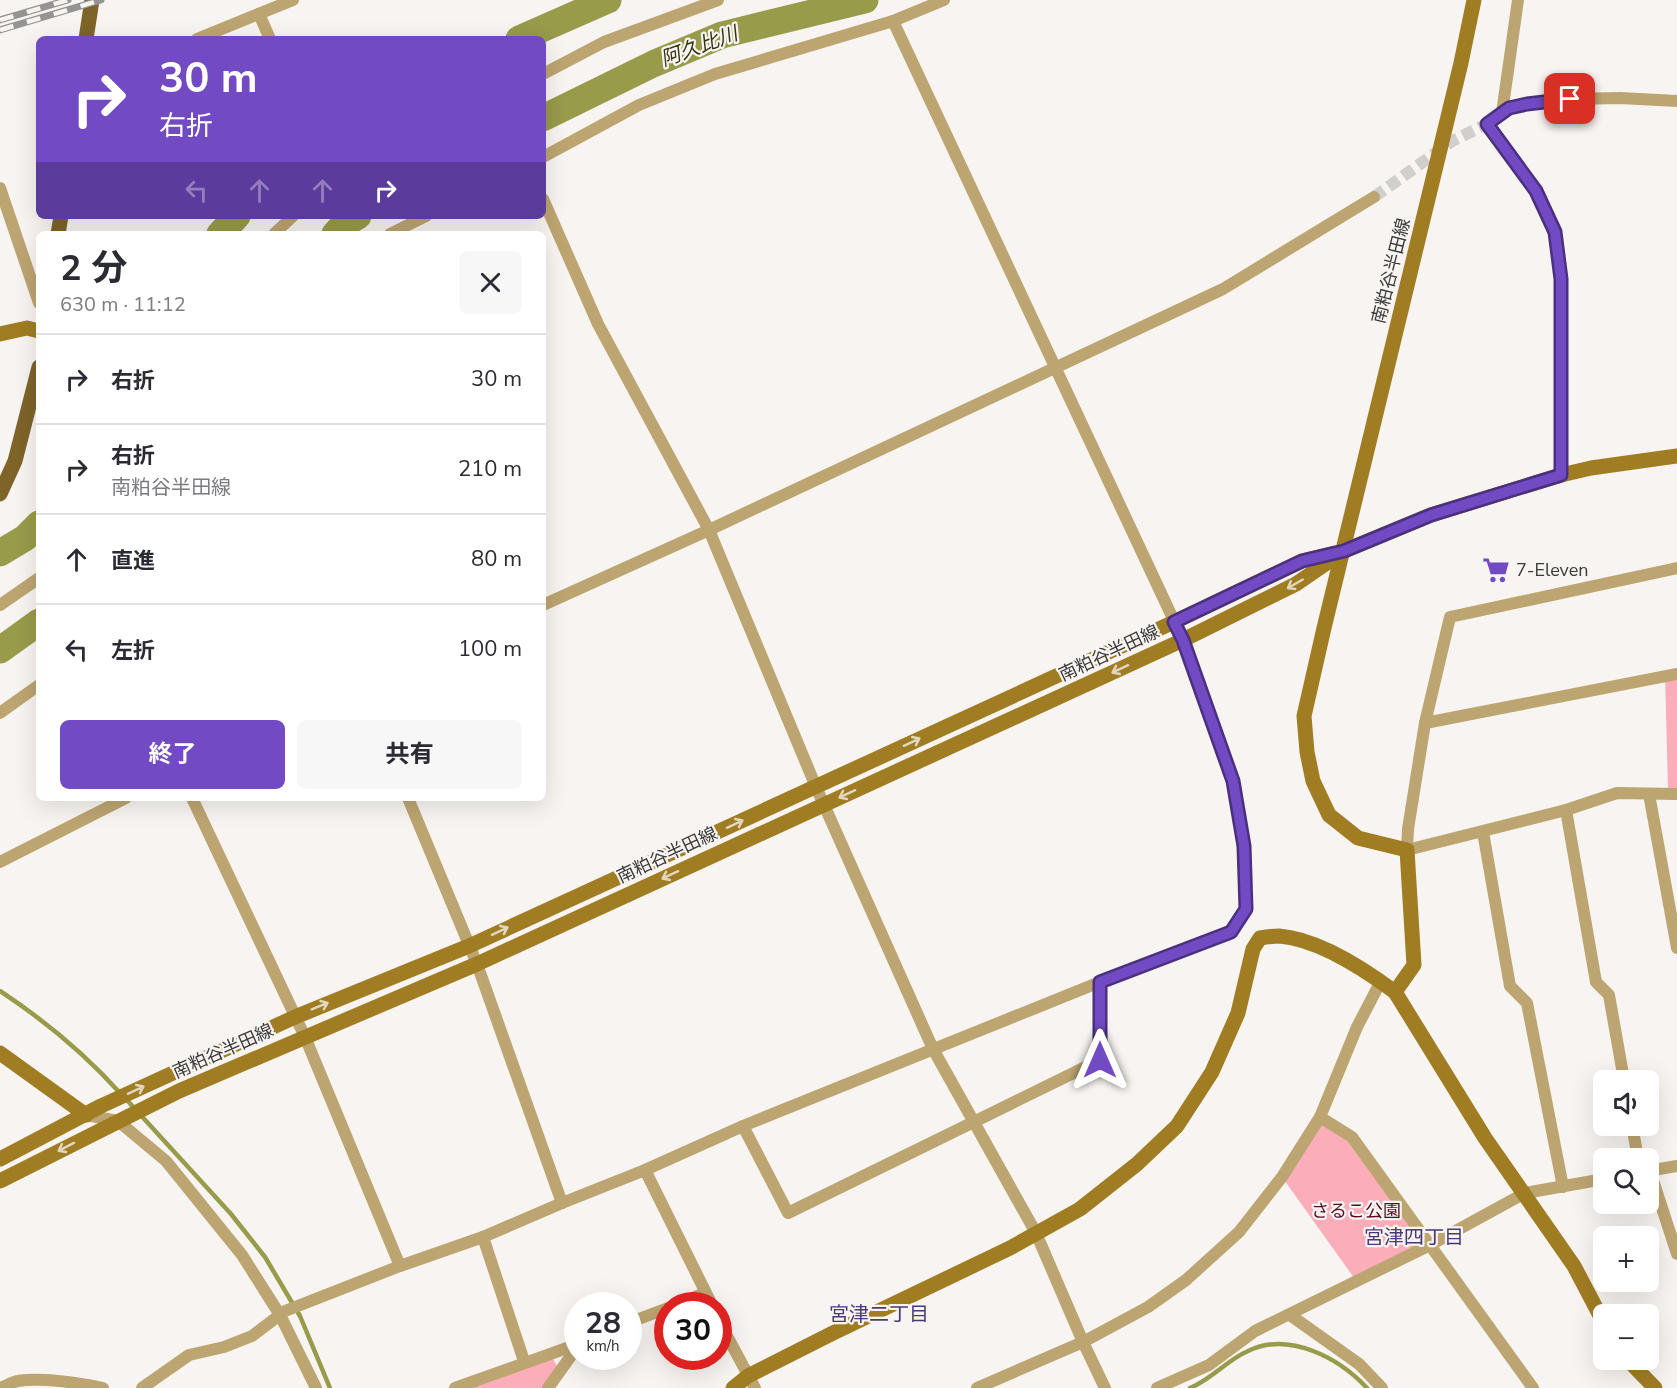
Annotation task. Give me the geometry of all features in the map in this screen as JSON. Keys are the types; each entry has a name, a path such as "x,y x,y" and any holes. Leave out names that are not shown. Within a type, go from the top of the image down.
{"main road":[{"path":"86,36 92,0"},
{"name":"南粕谷半田線","path":"0,1181 179,1091 477,964 1183,640 1296,584 1344,551 1461,63 1474,0"},
{"path":"0,334 27,328 36,330"},
{"path":"0,494 15,461 36,379"},
{"path":"1395,992 1414,965 1407,850 1358,838 1329,815 1313,781 1307,752 1304,716 1344,551 1431,515 1561,475 1591,468 1677,456"},
{"name":"南粕谷半田線","path":"0,1159 101,1106 171,1073 295,1017 469,946 1302,561 1344,551"},
{"path":"733,1388 751,1382 1080,1209 1137,1164 1177,1126 1212,1072 1238,1013 1253,949 1260,938 1279,936 1317,945 1366,970 1395,992 1485,1138 1574,1266 1594,1304"},
{"path":"0,1053 86,1115"},
{"path":"1638,1370 1655,1388"}],"street":[{"path":"204,36 292,0"},
{"path":"546,72 604,42 718,0"},
{"path":"546,155 639,105 715,74 893,21 944,0"},
{"path":"1502,113 1518,0"},
{"path":"259,14 269,36"},
{"path":"142,1388 189,1355 224,1347 252,1336 283,1313 304,1303 483,1237 645,1170 743,1126 1100,982 1231,932 1246,909 1244,846 1233,781 1183,640 1054,369 893,21"},
{"path":"1561,475 1561,279 1555,232 1536,191 1487,124 1509,108 1527,104 1570,99 1620,98 1677,101"},
{"path":"0,188 36,294"},
{"path":"546,604 709,530 1223,289 1374,197"},
{"path":"546,206 598,324 709,530 816,787 933,1049 1036,1233 1105,1388"},
{"path":"277,231 290,219"},
{"path":"396,231 420,219"},
{"path":"1677,568 1450,617 1425,723 1408,829 1407,850 1566,810 1617,793 1677,794"},
{"path":"0,605 36,580"},
{"path":"1425,723 1677,674"},
{"path":"0,713 36,687"},
{"path":"1649,794 1677,948"},
{"path":"0,862 120,801"},
{"path":"193,801 305,1037 400,1266"},
{"path":"409,801 477,964 562,1203"},
{"path":"1566,810 1596,982 1609,995 1622,1070"},
{"path":"1483,832 1510,986 1527,1003 1563,1187"},
{"path":"977,1388 1083,1342 1148,1307 1186,1280 1239,1232 1282,1177 1320,1117 1358,1027 1381,981"},
{"path":"743,1126 788,1214 1100,1060 1100,982"},
{"path":"86,1115 118,1121 165,1161 242,1255 283,1313 316,1388"},
{"path":"1320,1117 1352,1137 1533,1388"},
{"path":"1659,1169 1677,1166"},
{"path":"645,1170 705,1292"},
{"path":"1157,1388 1209,1365 1255,1331 1430,1245 1525,1193 1593,1181"},
{"path":"1659,1201 1677,1254"},
{"path":"483,1237 524,1361"},
{"path":"1290,1315 1359,1364 1382,1388"},
{"path":"732,1346 751,1382"},
{"path":"455,1388 524,1361 564,1349"},
{"path":"548,1388 564,1365"},
{"path":"0,1388 19,1381 34,1381 78,1383 103,1388"}],"green space":[{"path":"1677,674 1677,788 1668,789 1665,676"},
{"name":"さるこ公園","path":"1320,1117 1352,1137 1430,1245 1357,1282 1282,1177"},
{"path":"550,1354 560,1371 548,1388 457,1388"}],"waterway":[{"path":"526,36 608,0"},
{"name":"阿久比川","path":"546,117 653,64 722,35 865,0"},
{"path":"223,231 234,219"},
{"name":"阿久比川","path":"338,231 353,219"},
{"path":"0,553 25,538 36,527"},
{"name":"阿久比川","path":"0,650 36,624"},
{"path":"0,991 63,1038 120,1093"},
{"path":"126,1099 231,1214 265,1257 300,1316 330,1388"},
{"path":"1190,1388 1248,1351 1280,1344 1296,1346 1328,1358 1356,1377 1367,1388"}],"tunnel":[{"path":"1374,197 1452,141 1487,124"}],"railway":[{"path":"0,20 68,0"},
{"path":"0,30 101,0"}],"place":[{"name":"7-Eleven","path":"1496,570"}],"district":[{"name":"宮津四丁目","path":"1414,1237"},
{"name":"宮津二丁目","path":"879,1314"}],"route":[{"path":"1100,1060 1100,982 1231,932 1246,909 1244,846 1233,781 1183,640 1174,622 1302,561 1344,551 1431,515 1561,475 1561,279 1555,232 1536,191 1487,124 1509,108 1570,99"}]}
